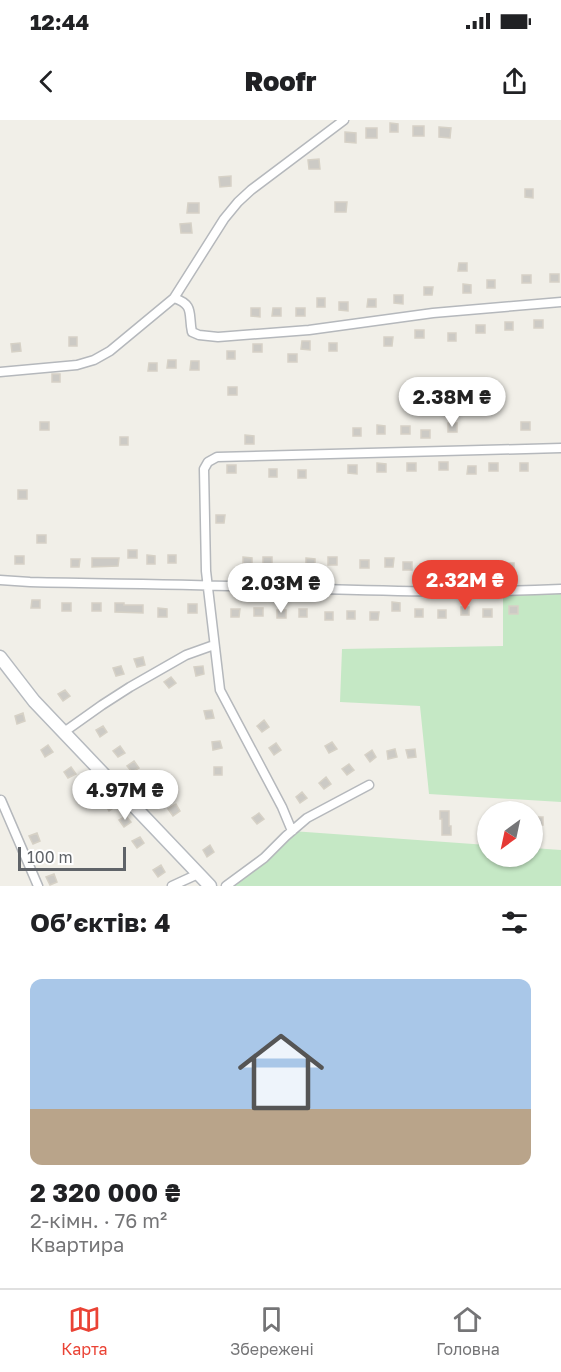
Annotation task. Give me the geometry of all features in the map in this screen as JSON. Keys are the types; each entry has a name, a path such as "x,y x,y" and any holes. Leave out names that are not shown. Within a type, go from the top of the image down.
{"street":[{"path":"0,372 77,365 94,360 110,351 174,298 224,219 238,202 344,120"},
{"path":"174,298 183,301 190,310 192,332 218,337 309,330 433,313 561,302"},
{"path":"292,831 282,807 223,696 219,681 206,571 204,469 208,462 217,457 561,448"},
{"path":"0,580 390,591 561,589"},
{"path":"64,732 149,676 186,655 214,645"},
{"path":"0,657 34,701 210,886"},
{"path":"226,886 264,858 307,818 369,785"},
{"path":"2,800 38,886"},
{"path":"172,886 198,874"}],"green space":[{"path":"561,589 561,802 429,794 420,706 340,702 342,649 503,646 503,591"},
{"path":"292,831 477,844 477,867 543,867 543,849 561,850 561,886 226,886"}],"building":[{"path":"390,123 398,124 398,132 390,132"},
{"path":"413,126 424,126 424,136 413,136"},
{"path":"439,127 451,128 450,138 439,137"},
{"path":"366,128 377,128 377,138 366,138"},
{"path":"345,132 356,133 356,143 345,142"},
{"path":"319,159 320,169 309,169 308,160"},
{"path":"231,176 231,186 220,187 219,177"},
{"path":"525,189 533,189 533,198 525,197"},
{"path":"335,202 347,202 346,212 335,212"},
{"path":"188,203 199,203 199,213 187,213"},
{"path":"191,223 192,233 181,233 180,224"},
{"path":"459,263 467,263 467,271 458,271"},
{"path":"550,274 559,274 559,282 550,282"},
{"path":"522,275 531,275 531,283 522,283"},
{"path":"487,280 495,280 495,288 487,288"},
{"path":"463,284 471,285 471,293 463,293"},
{"path":"424,287 433,287 432,295 424,295"},
{"path":"394,295 403,295 403,304 394,303"},
{"path":"317,298 325,298 325,307 317,307"},
{"path":"368,299 376,299 376,307 367,307"},
{"path":"339,302 348,302 348,311 339,310"},
{"path":"251,308 260,308 260,317 251,316"},
{"path":"273,308 281,308 281,316 272,316"},
{"path":"296,308 305,308 305,316 296,316"},
{"path":"534,320 543,320 543,328 534,328"},
{"path":"505,322 513,322 513,330 505,330"},
{"path":"476,325 485,325 485,333 476,333"},
{"path":"415,330 424,330 424,338 415,338"},
{"path":"448,333 456,333 456,341 448,341"},
{"path":"69,337 77,337 77,346 69,346"},
{"path":"384,337 393,337 392,346 384,346"},
{"path":"302,341 310,341 310,350 301,349"},
{"path":"20,343 21,351 12,352 11,344"},
{"path":"329,343 337,343 337,351 329,351"},
{"path":"253,344 262,344 262,352 253,352"},
{"path":"227,351 235,351 235,359 227,359"},
{"path":"288,354 297,354 297,362 288,362"},
{"path":"168,360 176,360 176,368 167,368"},
{"path":"191,361 199,361 199,370 190,370"},
{"path":"149,363 157,363 157,371 148,371"},
{"path":"52,374 60,374 60,382 52,382"},
{"path":"228,387 237,387 237,395 228,395"},
{"path":"40,422 49,422 49,430 40,430"},
{"path":"521,422 530,422 530,430 521,430"},
{"path":"448,423 457,423 457,432 448,432"},
{"path":"377,425 385,426 385,434 377,434"},
{"path":"401,426 410,426 410,434 401,434"},
{"path":"353,428 361,428 361,436 353,436"},
{"path":"421,430 430,430 430,438 421,438"},
{"path":"245,435 254,436 254,444 245,444"},
{"path":"120,437 128,437 128,445 120,445"},
{"path":"439,462 448,462 448,470 439,470"},
{"path":"377,463 386,464 386,472 377,472"},
{"path":"407,463 416,463 416,471 407,471"},
{"path":"489,463 498,463 498,471 489,471"},
{"path":"520,463 528,463 528,471 520,471"},
{"path":"227,465 236,465 236,473 227,473"},
{"path":"348,465 357,465 357,474 348,473"},
{"path":"468,466 476,466 476,474 467,474"},
{"path":"269,469 277,469 277,477 269,477"},
{"path":"298,470 306,470 306,478 298,478"},
{"path":"18,490 27,490 27,499 18,499"},
{"path":"216,515 225,515 224,523 216,523"},
{"path":"37,535 46,535 46,543 37,543"},
{"path":"128,550 137,550 137,558 128,558"},
{"path":"147,555 155,556 155,564 147,564"},
{"path":"168,555 176,555 176,563 168,563"},
{"path":"15,556 24,556 24,564 15,564"},
{"path":"243,557 252,558 252,566 243,566"},
{"path":"263,557 272,557 272,565 263,565"},
{"path":"328,557 337,557 337,565 328,565"},
{"path":"92,558 119,558 118,566 92,567"},
{"path":"306,558 315,559 315,567 306,567"},
{"path":"385,558 394,558 393,567 385,567"},
{"path":"71,559 80,559 79,567 71,567"},
{"path":"360,560 369,560 369,568 360,568"},
{"path":"403,562 412,562 412,570 403,570"},
{"path":"506,563 514,563 514,572 506,572"},
{"path":"456,564 465,565 464,573 456,573"},
{"path":"479,566 488,566 488,574 479,574"},
{"path":"32,600 40,600 40,608 31,608"},
{"path":"392,602 400,603 400,611 392,611"},
{"path":"62,603 71,603 71,611 62,611"},
{"path":"92,603 101,603 101,611 92,611"},
{"path":"115,603 143,605 143,613 115,612"},
{"path":"188,604 197,604 197,613 188,613"},
{"path":"509,606 518,606 518,614 509,614"},
{"path":"461,607 469,607 469,615 461,615"},
{"path":"158,608 167,609 167,617 158,617"},
{"path":"254,608 263,608 263,616 254,616"},
{"path":"231,609 240,609 239,617 231,617"},
{"path":"299,609 307,609 307,617 299,617"},
{"path":"415,609 423,609 423,617 415,617"},
{"path":"483,609 492,609 492,617 483,617"},
{"path":"277,610 286,610 286,618 277,618"},
{"path":"438,610 446,610 446,618 438,618"},
{"path":"347,611 355,611 355,619 347,619"},
{"path":"325,612 333,612 333,620 325,620"},
{"path":"370,612 379,612 378,620 370,620"},
{"path":"143,657 145,665 137,667 134,659"},
{"path":"121,666 124,674 116,676 113,668"},
{"path":"203,666 204,674 196,676 194,667"},
{"path":"171,677 176,683 169,688 164,682"},
{"path":"65,690 70,696 63,701 58,694"},
{"path":"212,710 214,718 206,719 204,711"},
{"path":"23,713 25,721 17,724 15,716"},
{"path":"264,720 269,727 262,732 257,726"},
{"path":"103,726 107,732 100,737 96,730"},
{"path":"220,741 222,748 213,750 212,742"},
{"path":"332,742 337,749 329,753 325,746"},
{"path":"276,743 281,750 274,755 269,748"},
{"path":"48,745 53,752 45,757 41,750"},
{"path":"120,746 125,753 118,757 113,751"},
{"path":"395,749 397,757 388,759 387,751"},
{"path":"415,749 416,757 408,758 406,750"},
{"path":"372,750 376,757 370,762 365,755"},
{"path":"134,761 139,768 132,772 127,766"},
{"path":"349,764 354,770 347,775 342,769"},
{"path":"71,767 76,774 68,778 64,772"},
{"path":"214,767 222,767 222,775 214,775"},
{"path":"326,777 331,784 324,789 319,783"},
{"path":"156,782 160,789 153,794 148,787"},
{"path":"95,784 99,791 92,795 88,789"},
{"path":"302,792 307,798 300,803 296,797"},
{"path":"112,799 116,806 109,811 105,804"},
{"path":"176,804 180,811 173,816 168,809"},
{"path":"440,811 449,811 451,835 442,835"},
{"path":"259,813 264,819 257,824 252,818"},
{"path":"126,816 131,822 124,827 119,820"},
{"path":"37,833 40,841 33,844 29,836"},
{"path":"140,837 144,843 137,848 132,841"},
{"path":"210,845 214,852 207,857 203,850"},
{"path":"161,865 165,872 158,877 153,870"},
{"path":"54,874 57,882 50,885 46,877"}]}
